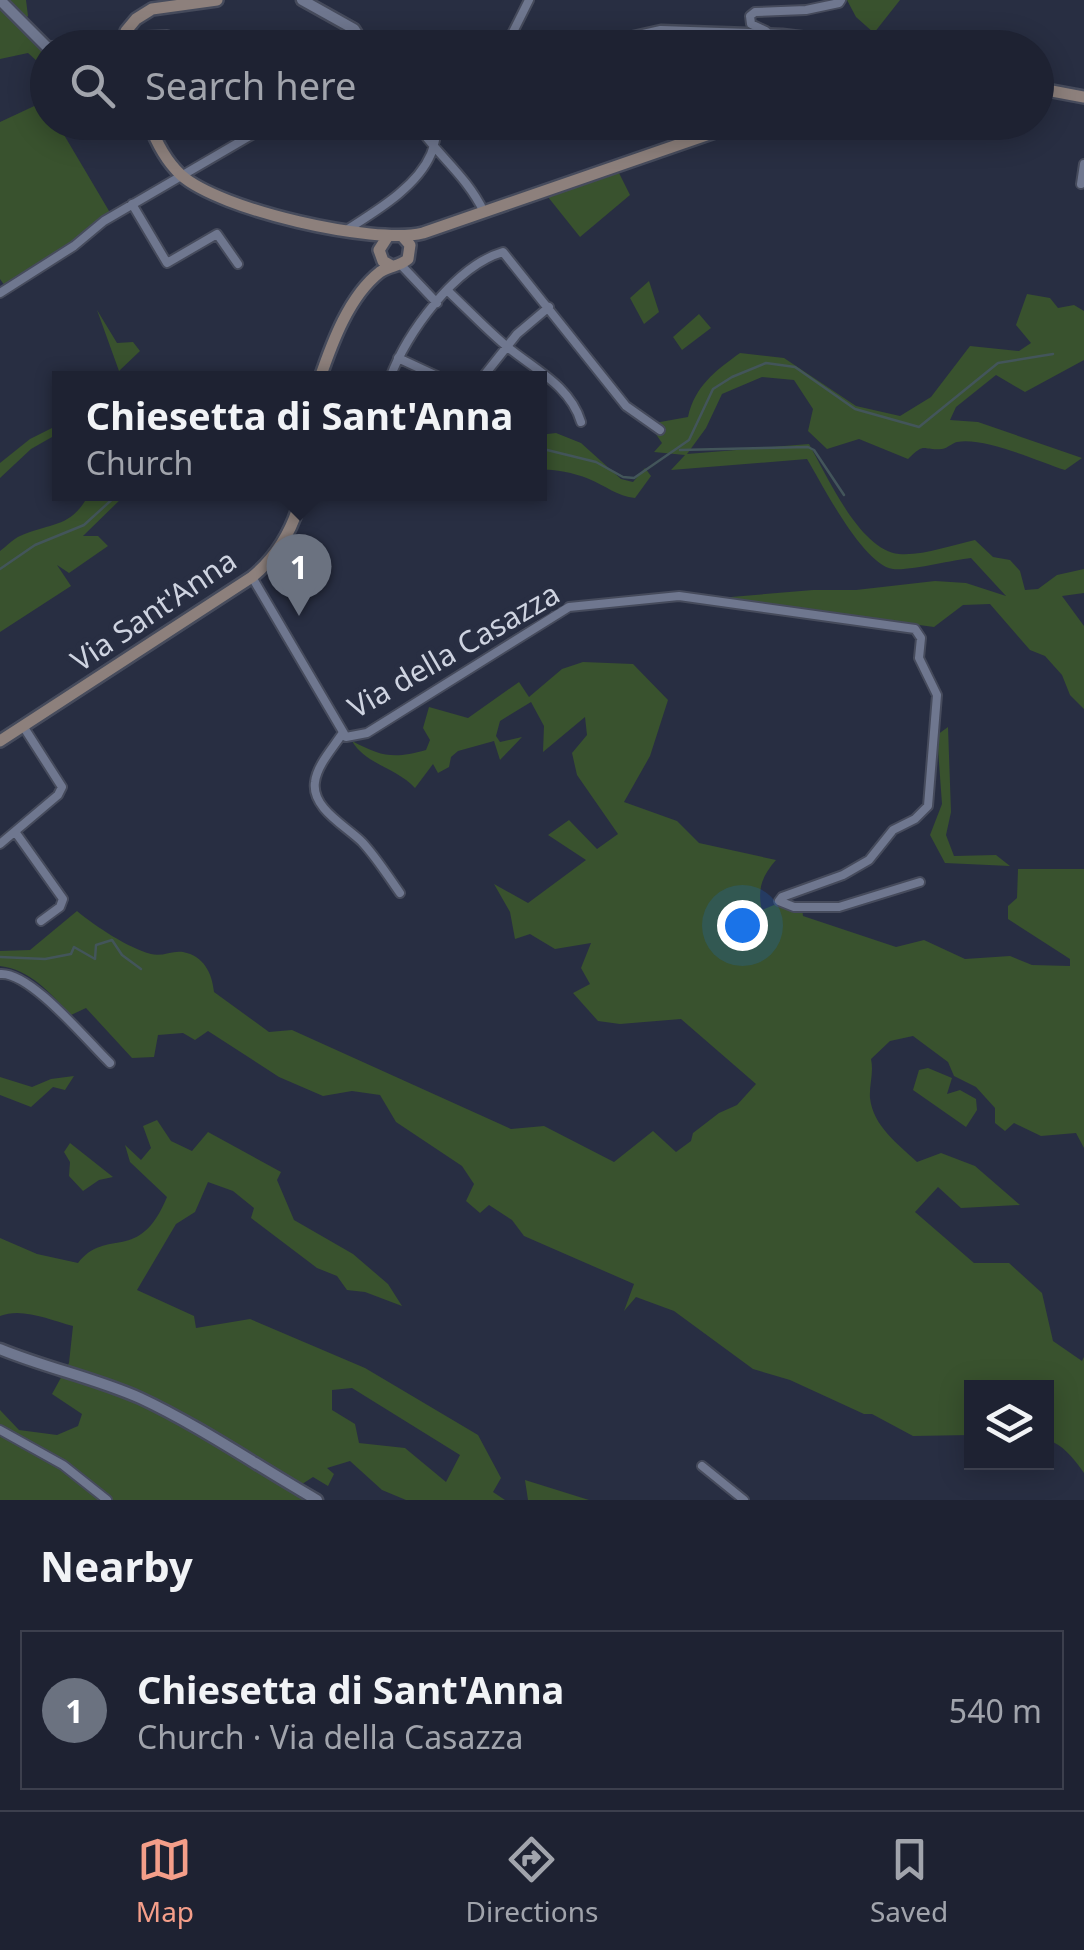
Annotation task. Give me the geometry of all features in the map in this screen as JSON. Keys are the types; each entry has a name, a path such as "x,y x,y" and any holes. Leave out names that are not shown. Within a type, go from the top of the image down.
{"main road":[{"path":"129,30 132,22 145,12 216,0"},
{"path":"1054,91 1084,97"},
{"path":"158,140 181,174 214,196 247,209 372,233 397,254"},
{"path":"323,371 336,336 374,277 423,233 692,140"},
{"path":"352,230 397,254"},
{"name":"Via Sant'Anna","path":"0,741 252,577 280,546 300,501"}],"street":[{"path":"0,0 30,30"},
{"path":"302,0 355,30"},
{"path":"514,30 529,0"},
{"path":"761,30 751,24 750,16 759,10 806,10 841,0"},
{"path":"0,292 132,204 242,140"},
{"path":"426,140 471,185 484,212"},
{"path":"352,230 405,186 429,157 434,140"},
{"path":"1081,184 1084,164"},
{"path":"132,204 166,263 216,234 238,264"},
{"path":"368,217 372,233"},
{"path":"393,371 421,320 448,290 474,267 503,252 626,406 660,430"},
{"path":"397,254 437,303"},
{"path":"448,290 506,346 542,371"},
{"path":"487,371 506,346 549,307"},
{"path":"398,358 425,371"},
{"path":"547,374 578,412 581,422"},
{"name":"Via della Casazza","path":"252,577 346,737 367,733 569,607 679,596 915,629 921,638 919,658 937,695 928,806 915,819 893,830 869,860 843,875 782,896 780,901 794,907 839,907 920,882"},
{"path":"0,844 58,795 62,787 22,726"},
{"path":"342,734 318,771 316,797 328,814 363,844 400,893"},
{"path":"16,833 62,898 60,908 40,921"},
{"path":"0,974 22,979 40,992 110,1064"},
{"path":"0,1349 47,1368 99,1381 143,1400 316,1500"},
{"path":"0,1430 63,1465 107,1500"},
{"path":"702,1466 744,1500"}],"green space":[{"path":"0,0 26,0 28,16 24,20 33,30 30,30 30,55 0,59"},
{"path":"847,0 900,0 876,30 871,30 856,17"},
{"path":"30,108 30,140 67,140 112,216 7,289 0,279 0,122"},
{"path":"619,173 630,195 580,237 548,197"},
{"path":"649,281 659,312 644,324 630,298"},
{"path":"1027,294 1050,298 1058,308 1074,305 1084,311 1084,360 1025,392 996,375 956,407 950,420 978,422 1082,458 1065,470 996,446 969,441 942,449 921,448 908,459 859,439 827,449 808,431 813,409 794,380 762,377 722,394 706,428 687,454 809,444 858,526 884,549 899,554 917,553 975,540 993,557 1010,560 1020,571 1025,590 1038,589 1057,575 1084,569 1084,593 1062,596 1084,626 1084,709 1045,656 1030,650 990,604 963,605 934,627 719,598 935,581 966,583 1006,596 971,558 900,569 881,564 844,522 807,459 671,470 685,455 654,452 662,443 649,424 688,417 701,388 740,353 784,358 856,406 900,416 931,397 970,346 1019,351 1031,343 1016,325"},
{"path":"97,310 117,343 133,342 140,351 119,371"},
{"path":"699,314 711,328 682,350 673,337"},
{"path":"52,428 52,437 31,449 0,478 0,463 30,439"},
{"path":"556,433 581,443 621,479 633,482 645,468 651,476 635,498 577,475 547,470 547,434"},
{"path":"85,501 119,501 83,536 98,536 108,546 69,573 57,565 71,586 0,632 0,551 20,536 67,519"},
{"path":"583,662 633,664 668,700 650,756 624,802 677,821 699,843 776,860 762,883 762,910 786,900 802,907 803,916 896,947 924,940 965,959 1010,956 1032,965 1070,966 1070,959 1008,919 1008,906 1017,898 1018,869 1084,869 1084,1148 1076,1133 1041,1136 1014,1123 1005,1131 995,1123 995,1108 976,1087 954,1076 948,1062 913,1036 890,1041 871,1059 870,1093 881,1126 917,1162 941,1153 975,1166 1020,1205 961,1208 938,1187 915,1212 974,1263 1009,1263 1042,1293 1053,1341 1082,1361 1084,1357 1084,1473 1054,1443 1054,1380 964,1380 964,1435 913,1436 872,1414 753,1369 674,1311 636,1297 624,1311 634,1284 524,1236 512,1220 489,1205 480,1213 466,1201 474,1184 462,1166 396,1122 380,1095 352,1091 323,1096 279,1077 208,1031 195,1040 183,1033 158,1035 154,1057 132,1058 86,1008 71,1015 31,977 0,966 0,951 30,950 77,911 142,951 155,955 183,952 196,957 209,972 214,992 269,1032 292,1030 511,1129 544,1126 614,1162 653,1131 676,1152 691,1141 693,1133 737,1105 756,1084 681,1019 620,1024 598,1021 573,993 590,984 581,968 591,943 555,949 530,934 515,939 510,912 494,884 528,903 586,860 548,835 569,820 597,849 618,834 577,775 572,753 587,735 585,717 543,752 544,726 531,702 500,721 496,736 500,742 522,737 500,760 494,741 458,751 451,757 449,767 438,773 433,764 415,788 365,755 352,741 388,755 426,750 430,740 423,728 429,707 468,718 519,682 529,697 562,669"},
{"path":"948,727 951,812 946,835 954,856 996,855 1010,866 945,863 930,835 942,804 937,735"},
{"path":"928,1068 952,1078 947,1094 960,1090 976,1099 977,1110 966,1127 913,1090 919,1070"},
{"path":"74,1076 65,1090 53,1087 31,1107 0,1095 0,1077 32,1087"},
{"path":"157,1120 171,1141 192,1151 208,1132 281,1172 277,1180 294,1220 353,1254 388,1284 402,1306 365,1292 347,1290 337,1276 317,1268 251,1218 254,1208 233,1191 208,1182 195,1212 176,1224 137,1290 194,1316 196,1328 250,1319 365,1368 478,1435 501,1478 493,1492 505,1500 406,1500 382,1490 350,1461 327,1468 334,1474 328,1486 313,1477 293,1490 310,1500 0,1500 0,1410 19,1430 57,1435 78,1426 82,1414 52,1394 69,1363 73,1326 27,1314 0,1316 0,1238 37,1254 78,1263 89,1252 145,1231 167,1197 130,1162 125,1145 141,1160 151,1148 143,1126","holes":["352,1388 460,1455 446,1482 405,1448 359,1443 355,1424 332,1410 332,1390"]},
{"path":"70,1143 113,1177 99,1180 83,1191 69,1176 70,1162 64,1152"},
{"path":"525,1480 589,1500 528,1500"}],"waterway":[{"path":"547,450 596,462 623,477 634,478 689,440 713,389 766,363 795,367 855,409 919,427 998,363 1053,354"},
{"path":"680,450 808,447 844,495"},
{"path":"0,569 35,545 84,525 110,501"},
{"path":"0,957 45,959 71,954 74,947 95,959 96,945 112,940 122,955 141,969"}],"place":[{"name":"Chiesetta di Sant'Anna","path":"299,616"}]}
